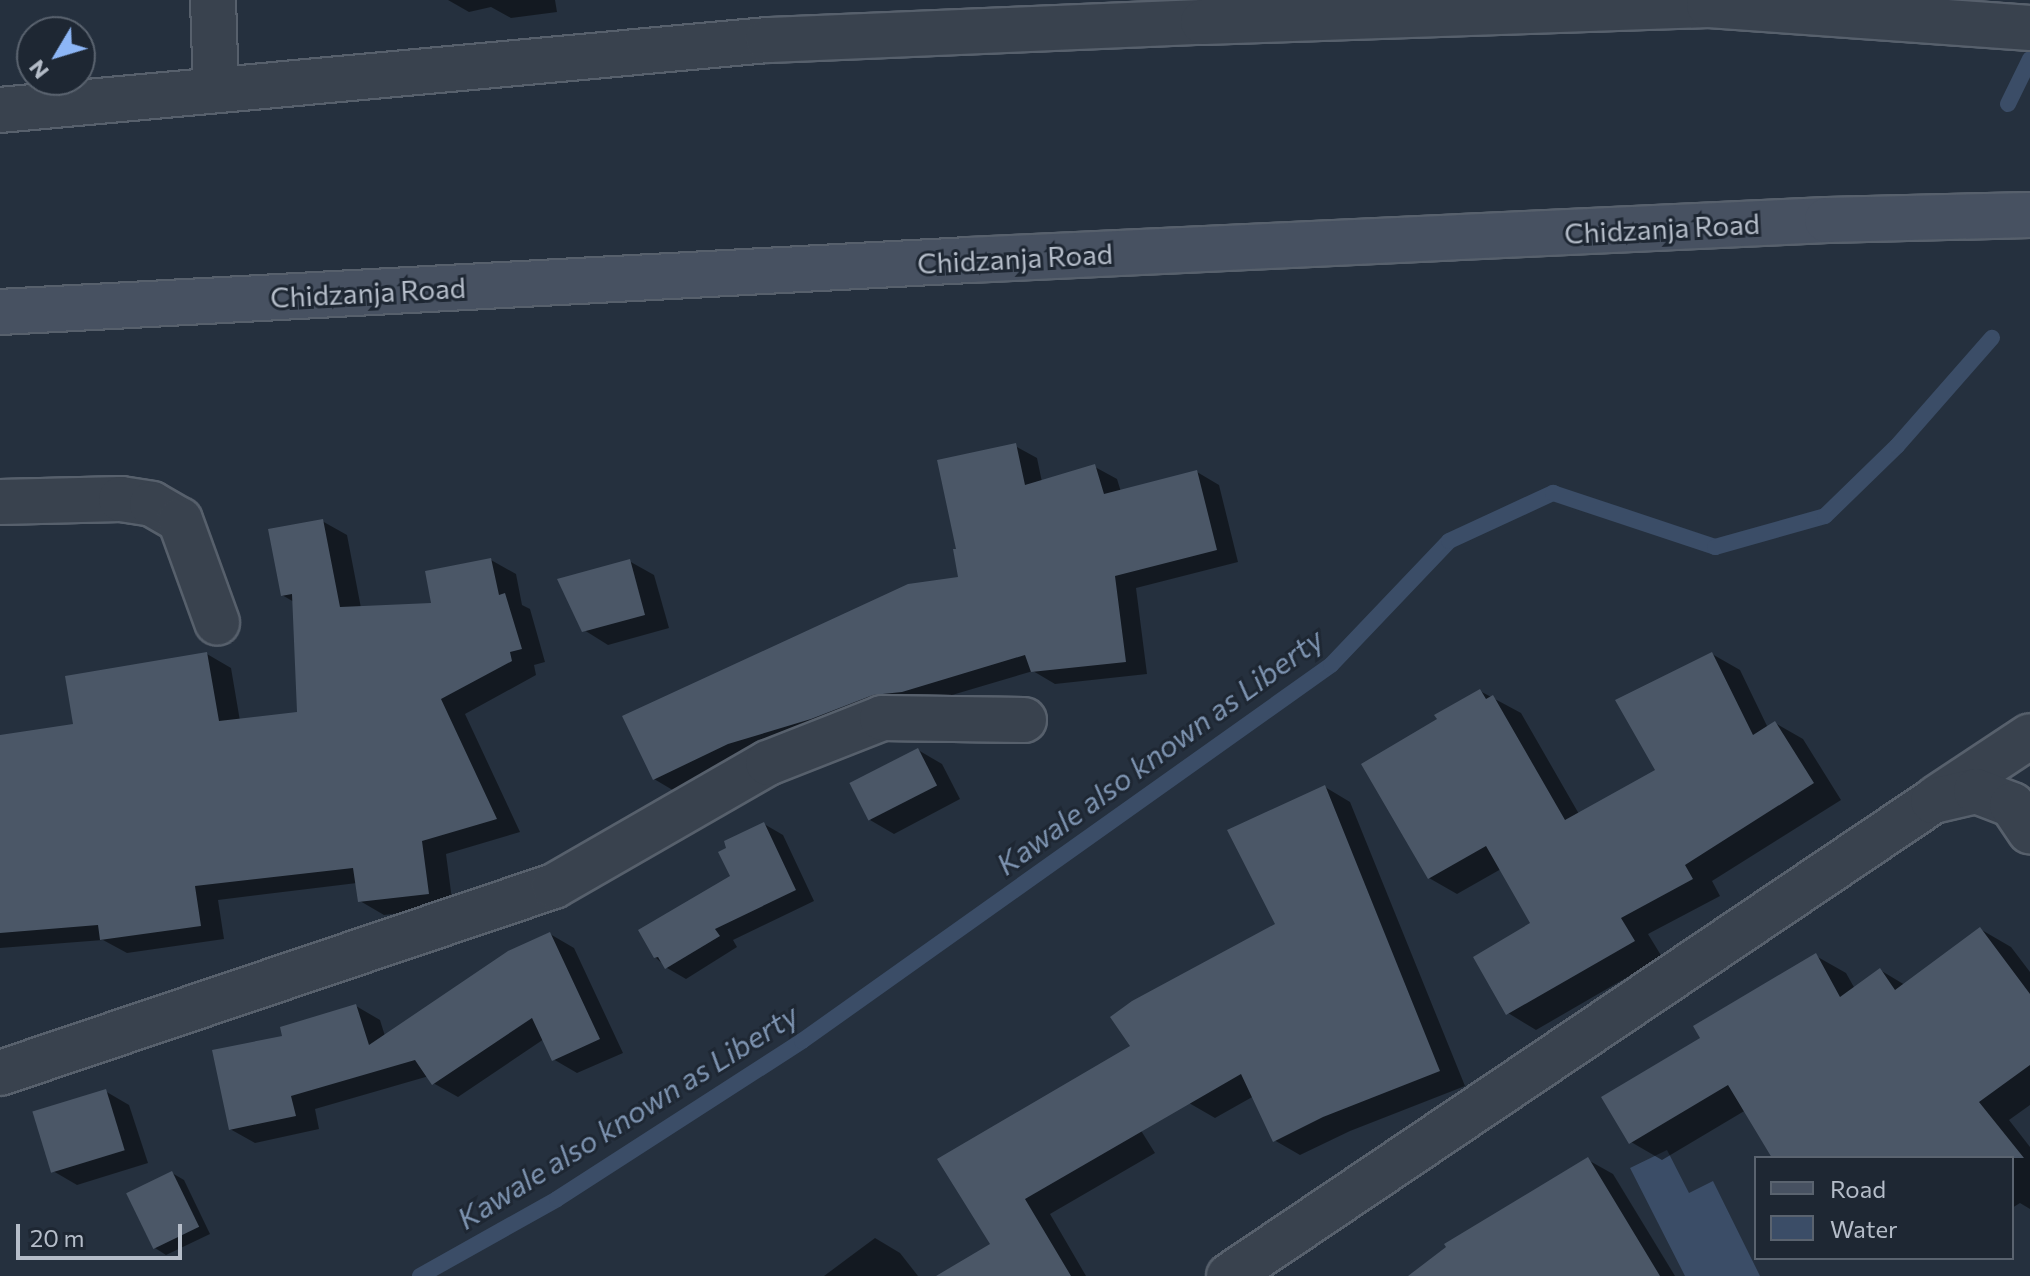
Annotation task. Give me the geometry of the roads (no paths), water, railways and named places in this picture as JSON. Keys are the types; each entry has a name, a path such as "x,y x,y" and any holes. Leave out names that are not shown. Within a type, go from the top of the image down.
{"street":[{"path":"213,0 216,89"},
{"path":"0,110 768,40 1709,5 1839,8 2030,28"},
{"path":"0,96 51,104"},
{"name":"Chidzanja Road","path":"0,312 969,260 1827,220 2030,215"},
{"path":"0,502 121,499 152,504 180,520 217,622"},
{"path":"0,1073 554,886 768,763 882,718 1024,720"},
{"path":"1229,1276 2030,736"},
{"path":"1933,801 1976,791 2012,805 2030,832"}],"water":[{"path":"1667,1150 1689,1193 1713,1181 1760,1276 1685,1276 1630,1168"}],"waterway":[{"name":"Kawale also known as Liberty","path":"2008,104 2030,59"},
{"name":"Kawale also known as Liberty","path":"420,1276 557,1199 802,1041 1331,665 1449,541 1553,493 1715,547 1825,516 1897,446 1992,338"}]}
